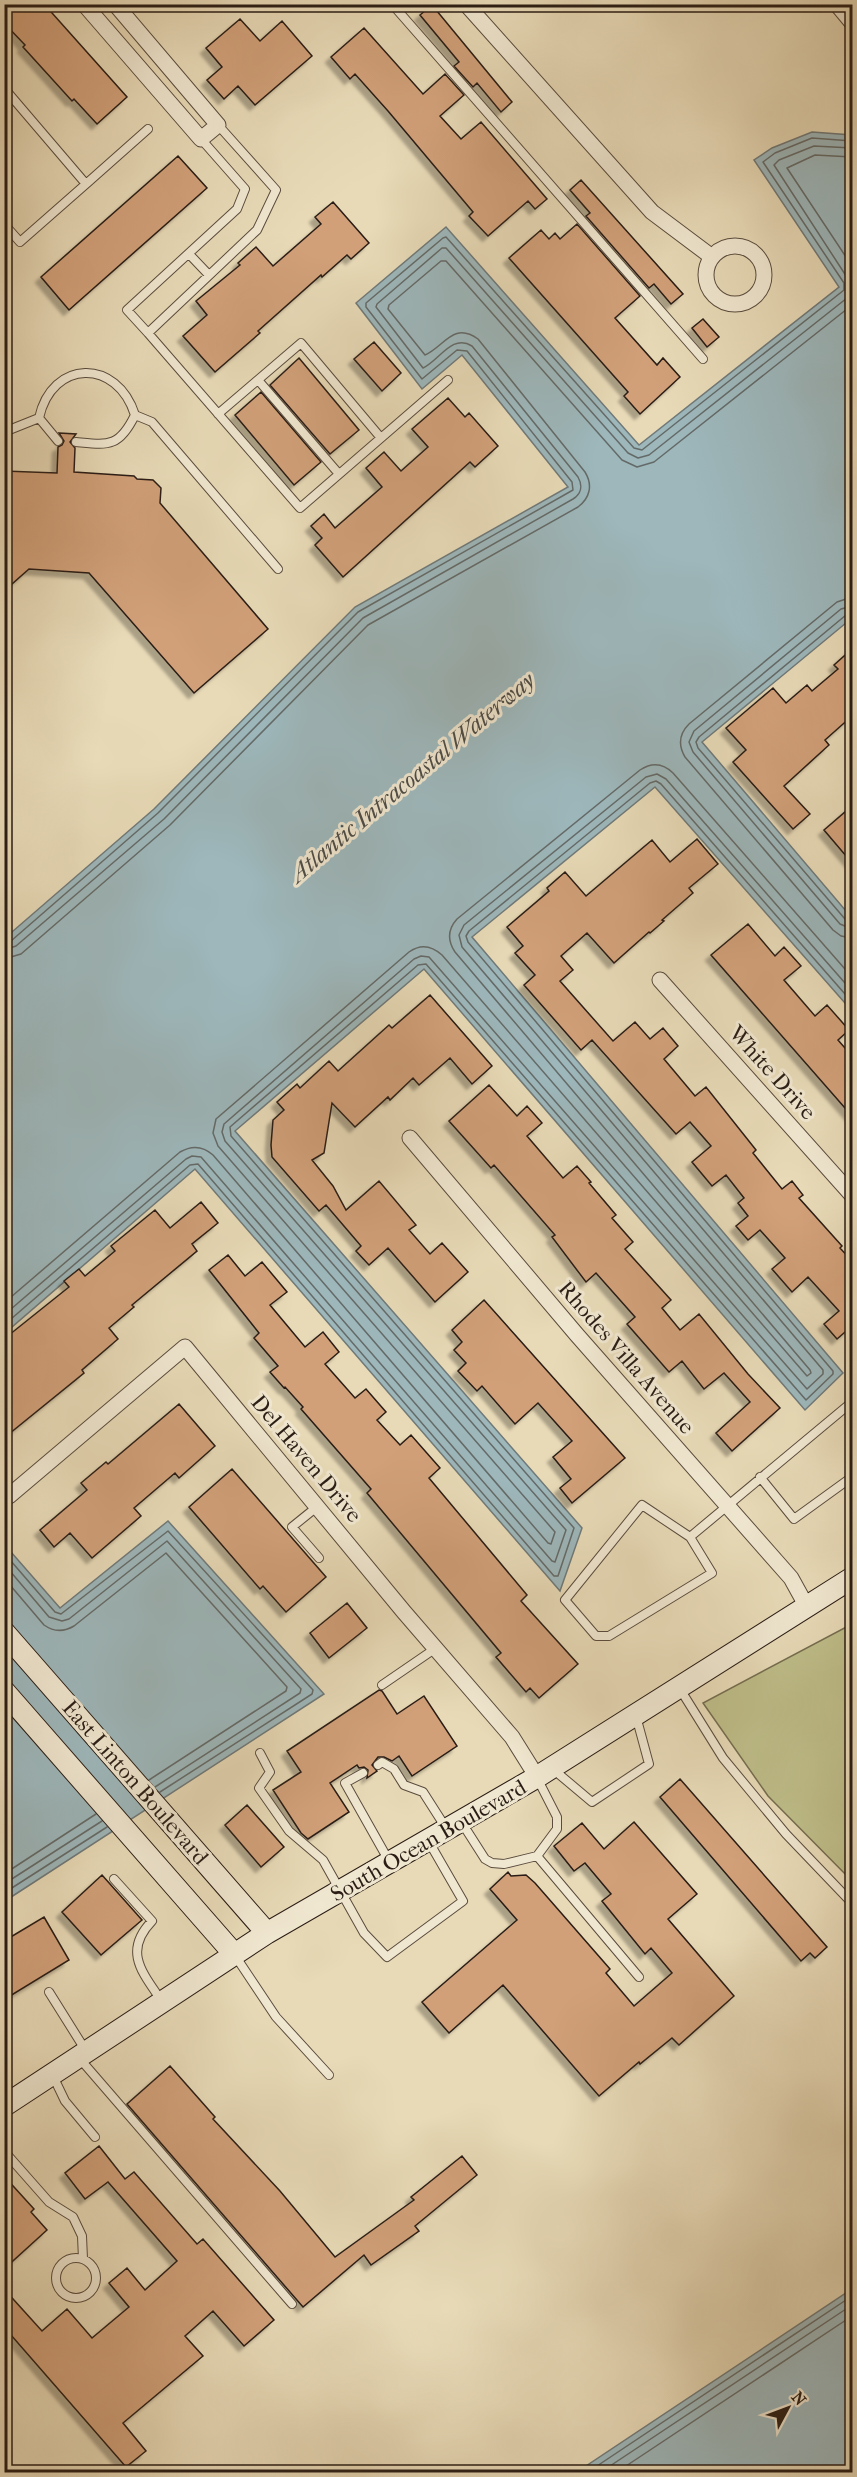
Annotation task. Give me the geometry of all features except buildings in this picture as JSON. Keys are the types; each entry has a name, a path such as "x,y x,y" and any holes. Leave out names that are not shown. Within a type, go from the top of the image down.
{"main road":[{"name":"South Ocean Boulevard","path":"8,2101 163,2003 267,1933 544,1773 852,1578"},
{"name":"East Linton Boulevard","path":"4,1632 267,1933"},
{"name":"East Linton Boulevard","path":"4,1691 235,1955"}],"street":[{"path":"84,4 201,139 218,124 115,4"},
{"path":"466,4 652,212 712,257"},
{"name":"White Drive","path":"660,980 852,1195"},
{"name":"Rhodes Villa Avenue","path":"410,1138 577,1335 791,1578 807,1607"},
{"name":"Del Haven Drive","path":"9,1496 185,1347 435,1648 544,1773"}],"lane":[{"path":"392,4 703,359"},
{"path":"832,4 852,28"},
{"path":"4,88 86,184"},
{"path":"148,333 257,230 276,190 218,124"},
{"path":"4,224 20,242 148,129"},
{"path":"201,139 245,189 237,209 128,310 300,508 448,380"},
{"path":"189,254 209,275"},
{"path":"218,414 301,343 381,438"},
{"path":"39,418 42,403 50,390 63,380 77,374 93,374 108,378 121,387 130,400 135,415 127,432 108,445 76,442"},
{"path":"258,380 339,474"},
{"path":"135,415 152,422 278,569"},
{"path":"4,432 39,418"},
{"path":"39,418 58,441"},
{"path":"690,1537 726,1504 852,1402"},
{"path":"760,1477 794,1519 852,1477"},
{"path":"642,1505 690,1537 712,1573 609,1636 596,1636 565,1600 642,1505"},
{"path":"318,1506 292,1527 319,1558"},
{"path":"382,1685 435,1648"},
{"path":"679,1687 723,1758 786,1834 852,1903"},
{"path":"544,1773 592,1802 649,1764 636,1714"},
{"path":"260,1753 270,1772 259,1788 289,1832 323,1860 364,1933 387,1958 463,1901 428,1840"},
{"path":"378,1765 382,1762 394,1769 404,1785 423,1792 485,1859 492,1863 504,1864 537,1856 557,1829 557,1817 544,1773"},
{"path":"363,1773 345,1783 390,1862"},
{"path":"537,1856 639,1977"},
{"path":"114,1878 152,1921 141,1935 137,1953 143,1973 163,2003"},
{"path":"235,1955 276,2017 329,2075"},
{"path":"49,1992 82,2055 292,2304"},
{"path":"53,2074 65,2101 95,2137"},
{"path":"4,2151 49,2202 73,2217 82,2236 82,2259"},
{"path":"69,2259 82,2259 89,2262 96,2274 94,2287 84,2296 70,2297 64,2294 57,2282 59,2268 69,2259"}],"shaded area":[{"path":"852,1624 852,1881 768,1796 703,1703"}],"water":[{"name":"Atlantic Intracoastal Waterway","path":"812,132 852,135 852,618 702,742 852,918 852,1011 655,787 472,937 843,1373 805,1410 424,969 235,1131 582,1528 560,1591 195,1169 5,1333 5,938 154,809 355,607 568,487 462,355 422,389 356,303 446,227 639,445 839,287 754,160 772,148"},
{"path":"168,1521 324,1694 5,1901 4,1544 60,1608"},
{"path":"852,2289 852,2472 577,2472"}]}
